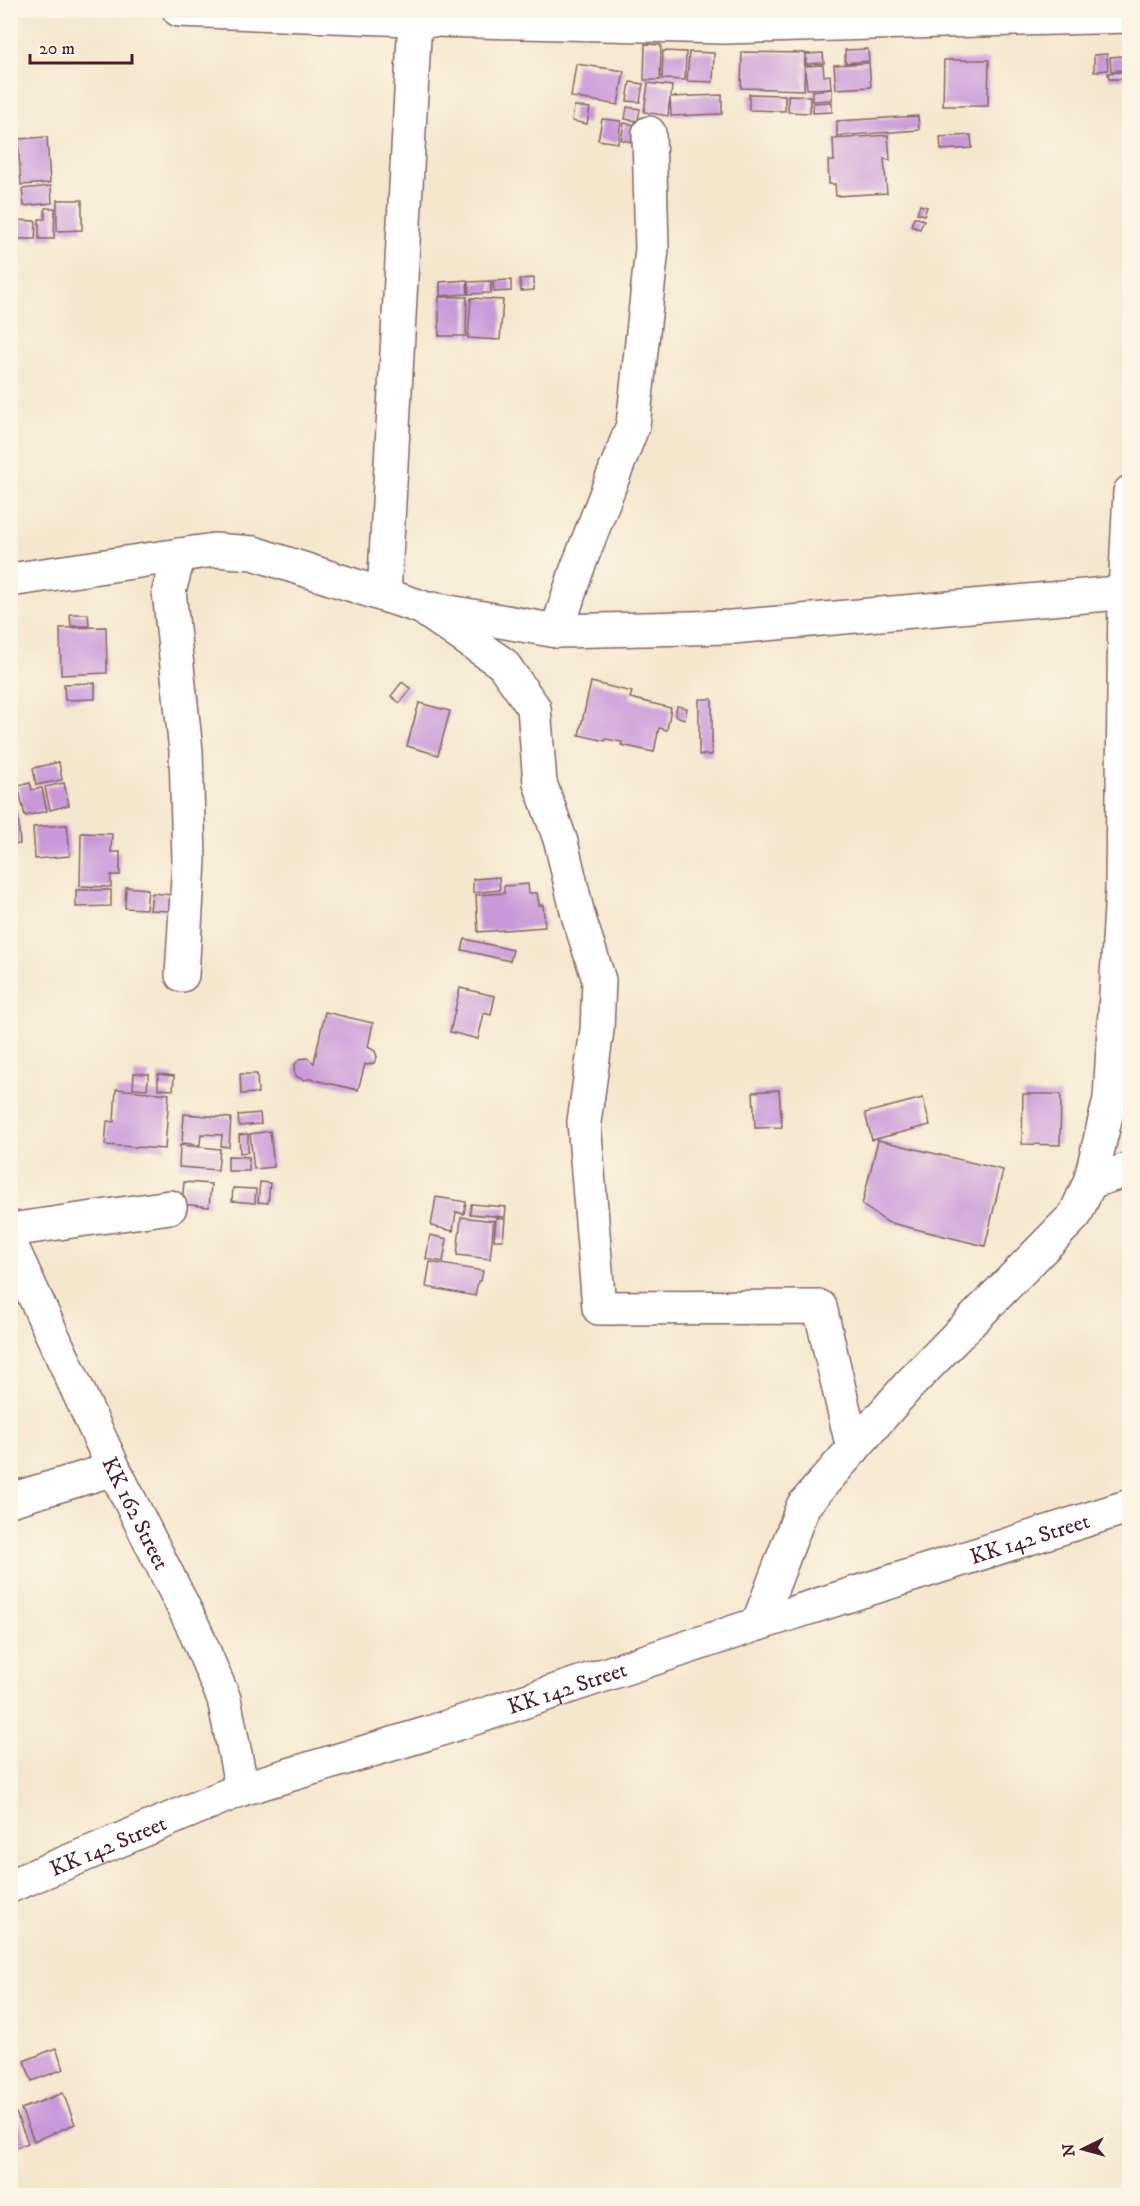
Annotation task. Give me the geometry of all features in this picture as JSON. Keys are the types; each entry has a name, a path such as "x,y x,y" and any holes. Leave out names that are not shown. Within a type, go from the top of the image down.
{"street":[{"path":"179,10 429,16 723,19 1006,15 1130,16"},
{"path":"384,595 429,16"},
{"path":"557,631 576,572 633,425 652,249 649,133"},
{"path":"758,1624 803,1506 915,1379 1075,1215 1090,1182 1110,1099 1122,890 1130,492"},
{"path":"10,580 214,550 254,553 421,607 557,631 732,627 1127,593"},
{"path":"179,555 169,591 186,751 189,861 182,975"},
{"path":"421,607 503,664 534,708 540,783 561,842 578,915 599,980 597,1030 584,1122 599,1308 820,1307 853,1449"},
{"path":"1090,1182 1130,1169"},
{"path":"10,1230 170,1207"},
{"name":"KK 162 Street","path":"10,1243 114,1468 193,1626 224,1700 242,1789"},
{"path":"10,1500 114,1468"},
{"name":"KK 142 Street","path":"10,1886 242,1789 429,1732 758,1624 1130,1506"}],"building":[{"path":"645,44 661,45 660,80 644,80"},
{"path":"868,49 869,61 845,63 845,50"},
{"path":"663,51 686,52 685,80 662,79"},
{"path":"689,52 714,53 713,82 687,81"},
{"path":"742,52 805,53 804,90 741,88"},
{"path":"823,53 824,63 806,64 806,54"},
{"path":"1107,54 1108,70 1094,72 1094,55"},
{"path":"1123,56 1124,70 1111,71 1110,57"},
{"path":"944,60 989,60 988,106 943,106"},
{"path":"869,63 871,87 836,89 834,65"},
{"path":"576,64 624,71 618,105 571,97"},
{"path":"823,65 824,76 830,75 831,88 807,89 805,66"},
{"path":"1122,72 1123,79 1109,79 1108,73"},
{"path":"630,82 643,84 640,102 627,101"},
{"path":"648,83 672,86 671,97 722,95 722,114 671,116 670,98 668,116 644,112"},
{"path":"832,89 832,100 812,101 812,91"},
{"path":"749,94 785,95 785,111 749,110"},
{"path":"788,95 810,96 810,113 788,112"},
{"path":"832,102 832,112 813,113 813,103"},
{"path":"574,106 590,108 587,124 572,121"},
{"path":"627,107 640,109 638,121 625,119"},
{"path":"918,116 919,130 837,136 837,121"},
{"path":"602,119 621,121 618,143 598,140"},
{"path":"624,123 635,125 632,142 621,140"},
{"path":"888,135 890,160 884,159 887,193 836,196 835,184 829,184 828,161 834,161 833,139"},
{"path":"971,135 972,148 941,150 940,137"},
{"path":"47,137 50,183 21,185 18,139"},
{"path":"51,186 52,203 24,206 22,189"},
{"path":"57,200 82,200 82,230 57,231"},
{"path":"920,205 927,207 924,215 917,213"},
{"path":"45,208 55,208 54,239 39,239 39,219 45,219"},
{"path":"914,217 924,220 920,229 911,226"},
{"path":"13,220 36,221 35,239 13,239"},
{"path":"534,278 534,290 521,291 520,279"},
{"path":"467,280 468,294 440,296 440,282"},
{"path":"511,280 511,291 494,292 493,281"},
{"path":"491,281 491,293 469,294 468,282"},
{"path":"439,297 467,297 466,336 439,336"},
{"path":"471,298 503,300 500,340 468,338"},
{"path":"70,614 88,614 89,626 71,626"},
{"path":"106,627 107,673 61,675 60,628"},
{"path":"402,682 411,689 400,703 391,696"},
{"path":"591,682 632,692 630,698 671,708 667,730 659,728 654,752 621,745 622,742 579,735"},
{"path":"95,683 95,699 65,700 64,684"},
{"path":"699,699 712,699 712,755 699,755"},
{"path":"419,703 450,711 438,755 407,746"},
{"path":"677,706 687,708 685,719 675,716"},
{"path":"59,762 62,780 36,785 33,768"},
{"path":"30,783 32,790 42,788 47,811 25,816 18,786"},
{"path":"64,783 69,805 50,810 45,787"},
{"path":"10,814 18,814 20,844 10,845"},
{"path":"67,825 70,856 35,859 33,827"},
{"path":"81,833 112,834 111,852 120,852 120,875 111,875 111,887 80,886"},
{"path":"499,877 500,890 473,893 473,879"},
{"path":"528,884 529,893 537,893 539,905 543,905 545,927 478,932 476,895 504,893 504,886"},
{"path":"126,887 148,889 146,909 125,908"},
{"path":"76,890 111,890 111,906 76,907"},
{"path":"152,893 172,895 171,911 150,910"},
{"path":"465,939 513,950 510,961 462,950"},
{"path":"460,988 495,996 491,1015 484,1013 478,1039 450,1032"},
{"path":"325,1012 373,1023 368,1047 375,1051 377,1057 374,1063 365,1064 358,1090 310,1079 304,1080 297,1077 294,1071 295,1064 300,1059 307,1058 314,1063"},
{"path":"134,1073 149,1074 147,1089 133,1088"},
{"path":"158,1074 174,1076 173,1090 158,1089"},
{"path":"240,1074 257,1074 258,1093 241,1094"},
{"path":"116,1089 169,1094 165,1149 105,1145 107,1121 114,1122"},
{"path":"779,1090 782,1127 755,1128 753,1092"},
{"path":"1023,1094 1061,1094 1060,1145 1022,1144"},
{"path":"923,1098 930,1125 872,1140 865,1113"},
{"path":"260,1113 261,1124 239,1126 238,1115"},
{"path":"184,1114 231,1118 229,1147 221,1146 222,1135 201,1134 200,1145 182,1143"},
{"path":"270,1131 274,1167 254,1169 250,1134"},
{"path":"248,1134 248,1152 240,1153 239,1135"},
{"path":"878,1140 1003,1170 985,1246 887,1222 862,1205"},
{"path":"180,1145 220,1149 218,1170 179,1167"},
{"path":"228,1156 249,1157 249,1171 228,1171"},
{"path":"184,1182 211,1184 209,1207 182,1204"},
{"path":"260,1182 270,1183 268,1203 258,1202"},
{"path":"233,1188 256,1189 255,1203 232,1201"},
{"path":"436,1197 466,1202 464,1214 456,1212 453,1231 431,1226"},
{"path":"471,1204 506,1207 505,1217 470,1214"},
{"path":"461,1217 494,1221 490,1259 457,1255"},
{"path":"496,1218 505,1219 503,1240 494,1240"},
{"path":"430,1235 447,1239 443,1262 426,1259"},
{"path":"430,1262 483,1271 475,1296 426,1287"},
{"path":"56,2048 64,2069 32,2081 24,2061"},
{"path":"63,2093 75,2124 34,2141 21,2109"},
{"path":"16,2113 28,2143 10,2150 10,2115"}]}
